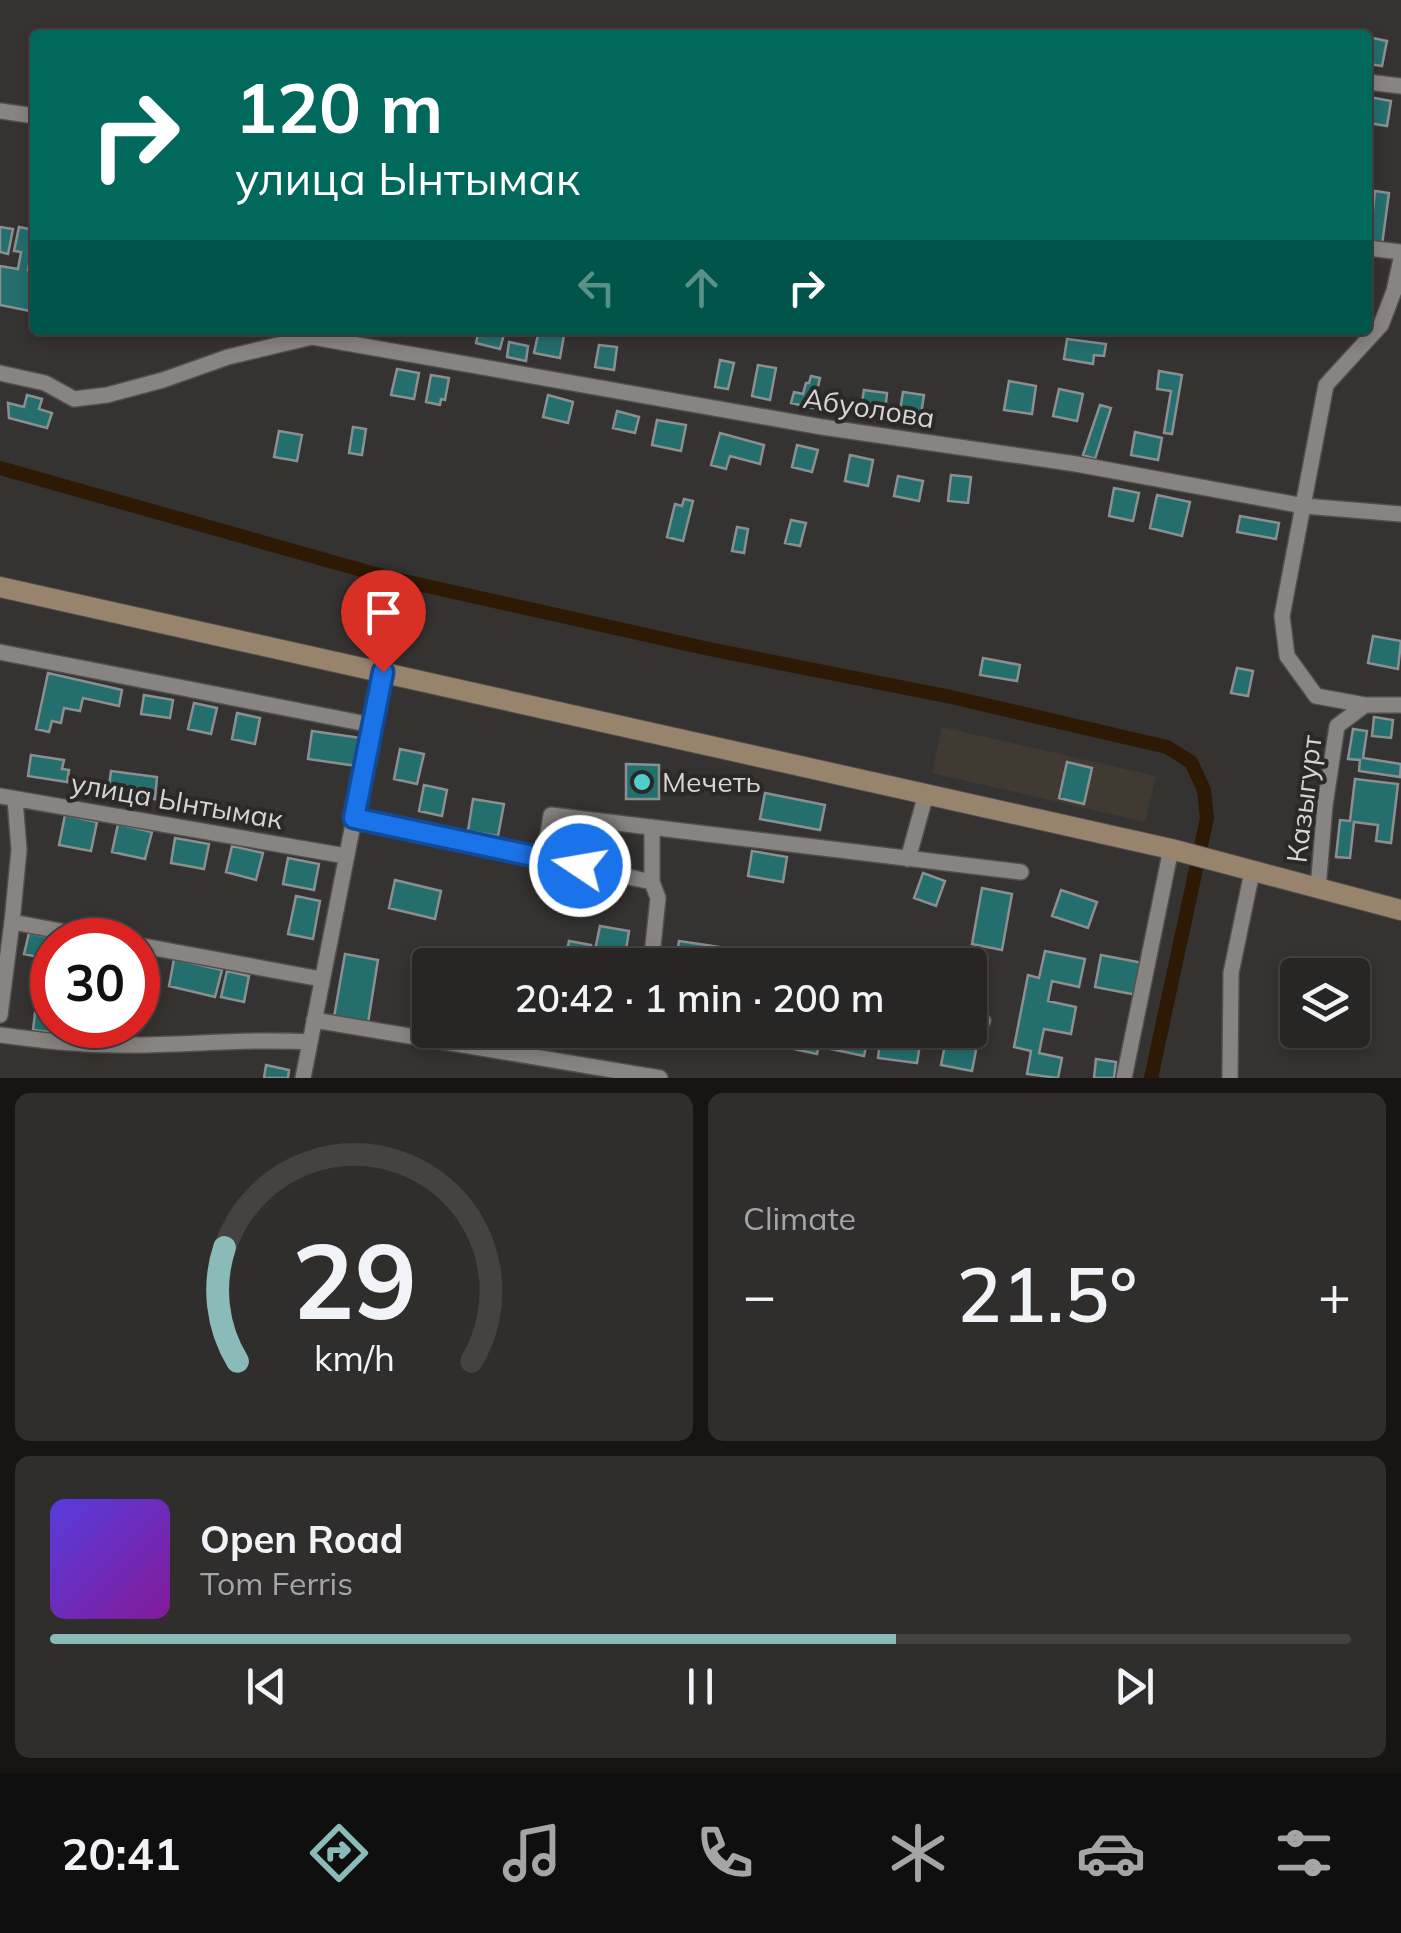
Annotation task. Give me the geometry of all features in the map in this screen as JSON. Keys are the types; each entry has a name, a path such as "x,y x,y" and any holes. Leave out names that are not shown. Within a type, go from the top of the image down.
{"main road":[{"path":"0,587 1178,851 1401,910"}],"street":[{"path":"1372,82 1401,86"},
{"path":"0,111 30,115"},
{"path":"1372,249 1401,256 1394,291 1381,325 1372,335"},
{"path":"1372,335 1326,385 1282,616 1287,656 1316,696 1401,705"},
{"name":"Абуолова","path":"0,373 46,383 74,399 107,396 228,358 312,337 332,336 802,424 1076,464 1304,506 1401,514"},
{"path":"0,652 372,724"},
{"path":"303,1078 383,672"},
{"name":"Казыгурт","path":"1318,889 1337,726 1366,704"},
{"path":"908,858 926,794"},
{"path":"0,1015 19,850 8,798"},
{"name":"улица Ынтымак","path":"8,798 346,856"},
{"path":"544,859 551,815 1021,872"},
{"path":"354,818 652,882"},
{"path":"652,827 652,882 658,898 653,948"},
{"path":"1124,1078 1178,851"},
{"path":"1230,1078 1231,974 1252,872"},
{"path":"12,922 30,925"},
{"path":"160,949 321,979"},
{"path":"314,1020 660,1078"},
{"path":"0,1035 74,1045 271,1039 309,1042"}],"shaded area":[{"path":"942,727 1156,776 1145,822 932,773"}],"building":[{"path":"1372,38 1387,41 1382,66 1372,65"},
{"path":"1372,98 1391,101 1387,126 1372,124"},
{"path":"1375,191 1389,193 1382,245 1372,244"},
{"path":"0,227 13,229 8,254 0,252"},
{"path":"19,227 30,229 30,311 0,305 0,266 18,269 21,252 14,251"},
{"path":"478,335 504,335 500,349 476,343"},
{"path":"538,335 564,335 560,358 534,353"},
{"path":"1067,339 1106,344 1104,356 1094,355 1093,364 1064,359"},
{"path":"509,342 528,346 526,361 507,357"},
{"path":"599,345 617,347 614,370 595,367"},
{"path":"720,360 734,363 728,389 715,387"},
{"path":"758,365 776,368 770,400 752,396"},
{"path":"397,369 419,373 414,399 391,395"},
{"path":"1159,371 1182,375 1172,434 1164,433 1171,391 1157,389"},
{"path":"431,375 449,378 445,400 441,399 440,405 426,402"},
{"path":"811,376 820,378 813,408 791,403 794,392 803,394"},
{"path":"1009,381 1036,386 1032,414 1004,410"},
{"path":"1059,389 1083,394 1077,421 1053,416"},
{"path":"864,390 887,393 885,412 861,408"},
{"path":"903,392 924,395 920,421 899,417"},
{"path":"27,395 42,399 39,409 52,413 47,428 9,418 8,403 24,407"},
{"path":"548,395 573,402 568,423 543,417"},
{"path":"1100,405 1111,408 1095,459 1083,455"},
{"path":"617,411 639,417 635,433 613,428"},
{"path":"657,420 686,425 681,451 652,445"},
{"path":"353,427 366,429 362,455 349,453"},
{"path":"279,431 302,435 297,461 274,457"},
{"path":"1135,432 1162,438 1158,460 1131,455"},
{"path":"720,433 764,445 760,464 730,456 726,469 711,465"},
{"path":"797,445 818,450 812,472 792,467"},
{"path":"850,455 873,460 868,486 845,481"},
{"path":"951,475 971,477 968,503 948,501"},
{"path":"898,476 923,481 919,501 894,496"},
{"path":"1114,488 1139,493 1133,521 1109,516"},
{"path":"1157,495 1190,502 1182,536 1150,528"},
{"path":"684,499 693,501 683,541 667,537 675,504 682,506"},
{"path":"1240,516 1279,523 1276,539 1237,532"},
{"path":"791,520 806,523 800,546 785,543"},
{"path":"737,527 748,529 744,553 732,551"},
{"path":"1373,636 1401,641 1398,669 1368,663"},
{"path":"983,658 1020,665 1017,681 980,675"},
{"path":"1237,668 1253,671 1248,696 1231,693"},
{"path":"48,673 122,690 119,706 83,698 80,711 64,708 61,723 52,721 49,732 36,729"},
{"path":"144,695 173,700 170,718 141,714"},
{"path":"194,703 217,708 211,734 188,729"},
{"path":"237,713 260,718 255,744 232,739"},
{"path":"1374,717 1393,720 1391,738 1372,736"},
{"path":"1353,729 1367,731 1363,758 1401,764 1400,777 1359,771 1360,760 1348,759"},
{"path":"312,731 361,738 357,766 308,759"},
{"path":"400,749 424,754 417,784 394,779"},
{"path":"31,755 64,760 62,769 69,770 67,782 28,776"},
{"path":"1067,762 1092,768 1084,804 1059,798"},
{"name":"Мечеть","path":"626,764 659,765 659,799 626,799"},
{"path":"111,771 157,777 155,799 108,794"},
{"path":"1355,779 1398,784 1391,843 1376,841 1378,825 1354,822 1350,858 1336,857 1340,820 1350,821"},
{"path":"424,785 447,790 442,816 419,811"},
{"path":"765,793 825,805 820,830 760,819"},
{"path":"473,799 504,804 498,836 468,831"},
{"path":"65,815 97,822 91,851 59,845"},
{"path":"118,824 152,832 145,859 112,852"},
{"path":"175,838 209,844 204,869 171,863"},
{"path":"232,846 263,853 256,880 226,872"},
{"path":"752,851 787,857 783,882 748,876"},
{"path":"288,858 319,864 314,890 283,884"},
{"path":"923,873 945,881 936,906 914,898"},
{"path":"395,880 441,891 435,919 389,908"},
{"path":"982,888 1012,894 1002,950 972,944"},
{"path":"1061,890 1097,902 1088,928 1052,916"},
{"path":"296,896 320,901 313,939 288,934"},
{"path":"600,926 629,931 626,948 595,948"},
{"path":"29,933 30,933 30,955 24,954"},
{"path":"569,941 591,945 591,948 568,948"},
{"path":"679,941 720,947 720,948 678,948"},
{"path":"1045,951 1085,959 1079,987 1052,981 1048,1001 1076,1007 1071,1034 1044,1029 1039,1053 1062,1058 1058,1078 1027,1074 1031,1051 1014,1047 1028,975 1039,978"},
{"path":"345,954 378,960 368,1023 334,1017"},
{"path":"1101,955 1143,963 1137,995 1095,987"},
{"path":"174,959 222,970 215,997 169,986"},
{"path":"227,971 249,976 244,1002 221,997"},
{"path":"794,1048 818,1048 817,1054"},
{"path":"831,1048 866,1048 864,1056"},
{"path":"879,1048 919,1048 917,1063 878,1058"},
{"path":"944,1048 976,1048 972,1071 941,1065"},
{"path":"1096,1059 1116,1062 1114,1078 1094,1078"},
{"path":"266,1065 289,1070 288,1078 264,1078"}],"waterway":[{"path":"0,468 386,577 1167,747 1191,762 1204,790 1207,818 1151,1078"}],"place":[{"name":"Мечеть","path":"642,782"}],"route":[{"path":"383,672 354,818 580,866"}]}
